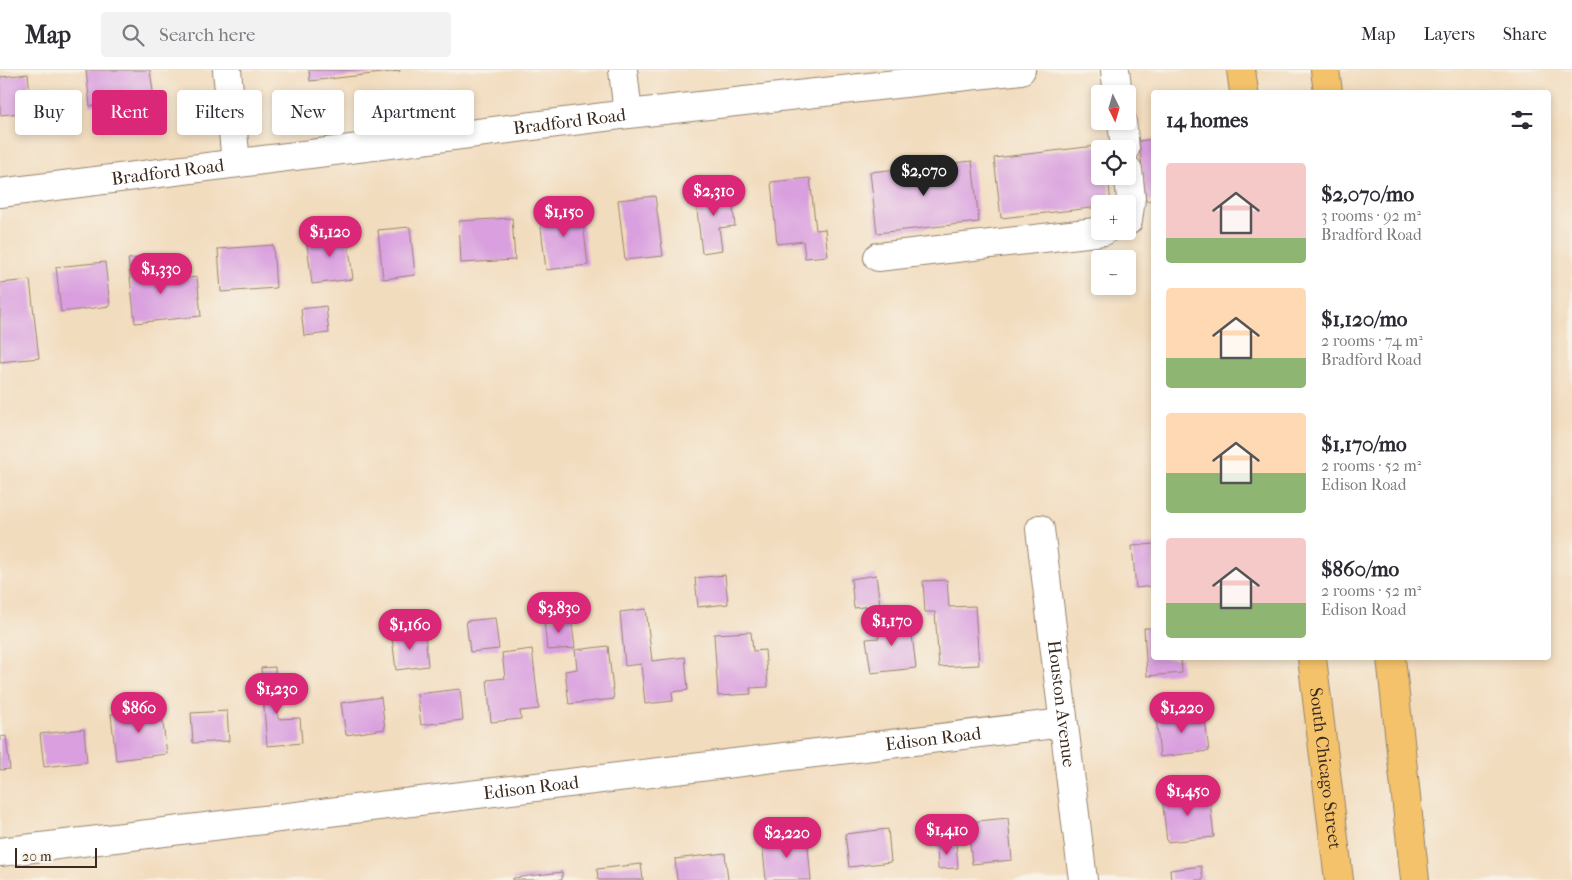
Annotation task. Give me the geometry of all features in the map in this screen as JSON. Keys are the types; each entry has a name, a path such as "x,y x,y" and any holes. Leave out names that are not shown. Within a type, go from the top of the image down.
{"main road":[{"path":"1241,70 1244,90"},
{"path":"1325,70 1328,90"},
{"name":"South Chicago Street","path":"1312,660 1339,880"},
{"path":"1390,660 1415,880"}],"street":[{"path":"227,70 236,163"},
{"path":"623,70 628,114"},
{"name":"Bradford Road","path":"0,193 628,114 1021,70"},
{"path":"1115,70 1117,85"},
{"path":"878,257 1091,232"},
{"name":"Houston Avenue","path":"1040,529 1083,880"},
{"name":"Edison Road","path":"0,852 1063,724"}],"building":[{"path":"86,70 150,70 153,90 92,90 92,106 90,106"},
{"path":"309,70 400,70 400,71 310,81"},
{"path":"28,74 30,90 15,90 15,114 0,115 0,77"},
{"path":"1151,139 1151,200 1146,201 1139,141"},
{"path":"1091,147 1091,185 1109,185 1110,195 1091,195 1091,208 1001,218 994,158"},
{"path":"972,161 979,222 877,233 870,172"},
{"path":"810,178 816,230 825,229 828,256 805,258 803,241 777,244 771,182"},
{"path":"731,189 735,226 719,228 722,250 702,253 695,193"},
{"path":"655,196 663,256 625,260 618,200"},
{"path":"581,205 588,265 546,270 539,210"},
{"path":"512,218 515,260 461,263 459,221"},
{"path":"410,227 415,275 383,279 378,230"},
{"path":"347,232 353,279 312,284 306,237"},
{"path":"273,245 276,288 221,292 218,249"},
{"path":"151,257 154,282 197,277 201,316 135,323 128,259"},
{"path":"105,262 110,306 61,312 56,267"},
{"path":"30,280 39,358 0,362 0,283"},
{"path":"326,306 329,333 304,336 301,309"},
{"path":"1151,544 1151,586 1136,588 1132,546"},
{"path":"725,575 728,604 698,607 695,578"},
{"path":"876,575 880,605 854,608 851,579"},
{"path":"947,580 949,607 975,606 979,665 939,667 935,612 925,612 923,581"},
{"path":"646,609 652,661 685,657 688,690 672,692 673,701 645,704 641,664 625,666 620,612"},
{"path":"571,617 575,648 547,650 544,620"},
{"path":"495,618 499,649 470,652 466,621"},
{"path":"910,618 916,668 871,673 866,639 879,638 877,622"},
{"path":"1144,628 1151,628 1151,660 1181,660 1182,673 1147,676"},
{"path":"751,632 753,651 765,650 768,687 750,688 751,694 718,696 714,634"},
{"path":"425,633 428,666 396,670 392,637"},
{"path":"608,646 614,699 569,704 565,671 577,669 575,650"},
{"path":"532,649 539,709 520,711 521,719 491,722 487,680 505,678 502,653"},
{"path":"275,667 278,719 300,718 302,743 267,746 261,668"},
{"path":"460,689 463,720 421,725 417,694"},
{"path":"381,697 385,729 346,735 341,703"},
{"path":"161,708 167,754 116,760 111,714"},
{"path":"227,711 229,741 193,743 191,713"},
{"path":"1204,712 1209,751 1160,757 1156,717"},
{"path":"84,729 87,762 44,767 40,734"},
{"path":"6,736 10,769 0,770 0,737"},
{"path":"1209,792 1214,837 1167,842 1162,797"},
{"path":"1008,818 1012,860 972,864 968,822"},
{"path":"888,829 891,862 849,867 845,834"},
{"path":"807,836 811,880 766,880 762,841"},
{"path":"956,842 958,868 938,869 937,843"},
{"path":"725,853 728,880 677,880 675,859"},
{"path":"641,864 643,880 598,880 597,869"},
{"path":"1201,866 1203,880 1171,880 1170,870"},
{"path":"562,872 562,880 513,880 513,878"}]}
